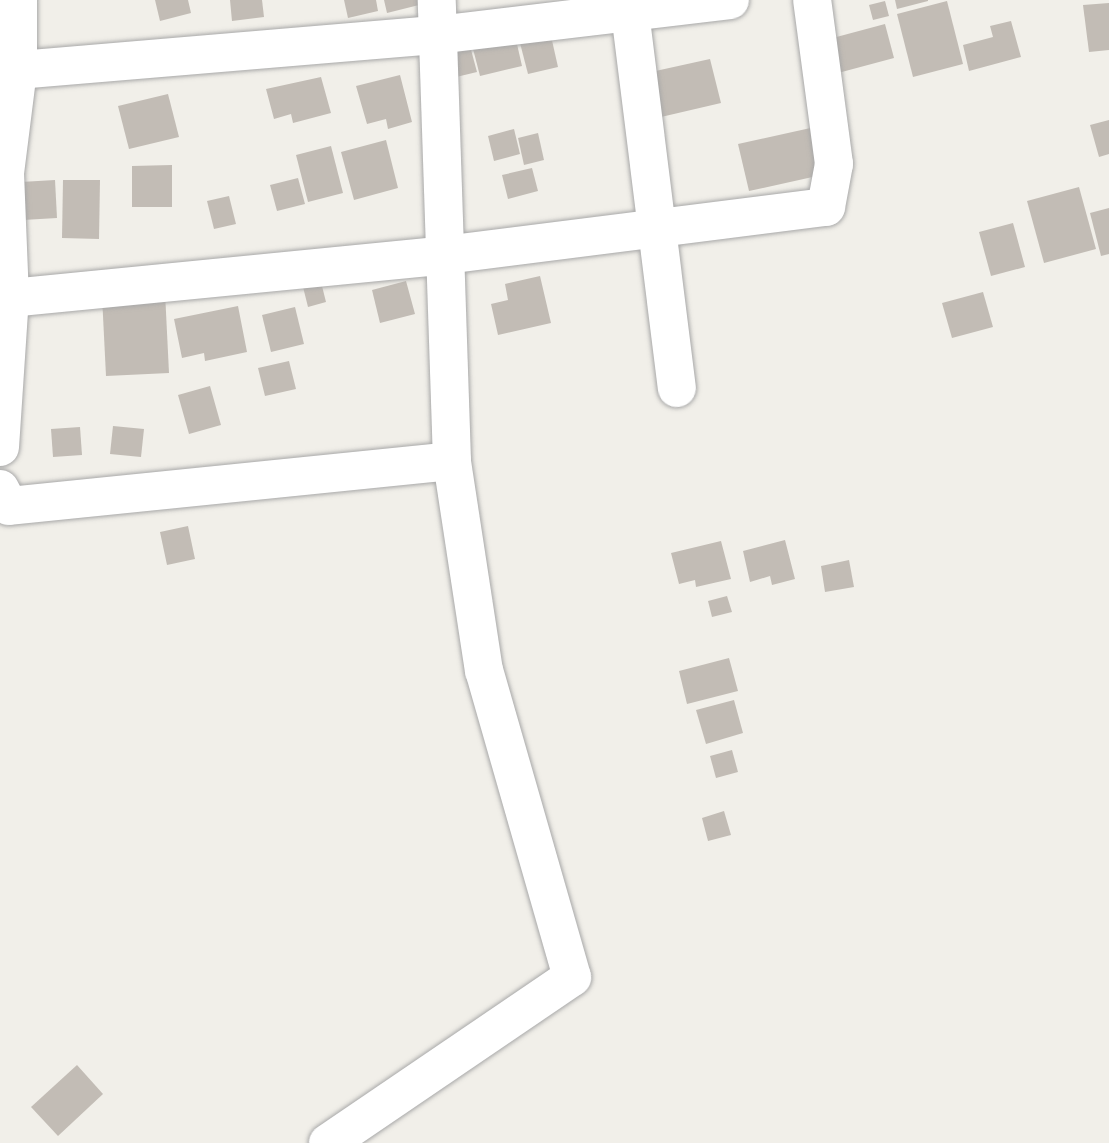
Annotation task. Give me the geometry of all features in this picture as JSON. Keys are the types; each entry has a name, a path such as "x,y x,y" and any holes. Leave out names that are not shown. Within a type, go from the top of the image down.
{"street":[{"path":"0,447 10,298 3,173 19,71 18,0"},
{"path":"19,71 437,18 630,12 730,0"},
{"path":"10,298 445,256 826,207 834,164 812,0"},
{"path":"630,12 677,388"},
{"path":"328,1143 572,977 572,967 484,671 452,461 437,18"},
{"path":"0,489 9,506 452,461"}],"building":[{"path":"155,0 188,0 191,13 160,21"},
{"path":"230,0 262,0 264,17 232,21"},
{"path":"344,0 376,0 378,11 348,18"},
{"path":"384,0 422,0 423,4 387,13"},
{"path":"895,0 928,0 928,1 897,9"},
{"path":"885,1 889,16 873,20 869,5"},
{"path":"947,1 963,64 913,77 897,14"},
{"path":"1109,3 1109,50 1089,52 1083,5"},
{"path":"1011,21 1021,57 969,71 963,45 993,37 990,26"},
{"path":"885,24 894,58 838,73 829,39"},
{"path":"514,31 522,66 480,76 471,41"},
{"path":"551,36 558,67 528,74 520,43"},
{"path":"470,46 477,72 452,78 445,52"},
{"path":"710,59 721,103 661,117 651,72"},
{"path":"400,75 412,122 388,129 386,119 367,124 356,86"},
{"path":"321,77 331,113 293,123 291,114 274,119 266,89"},
{"path":"168,94 179,137 129,149 118,106"},
{"path":"1109,120 1109,154 1099,157 1090,125"},
{"path":"815,127 826,174 749,191 738,144"},
{"path":"514,129 520,154 494,161 488,136"},
{"path":"538,133 544,160 524,165 518,138"},
{"path":"386,140 398,188 354,200 341,152"},
{"path":"331,146 343,193 308,202 296,155"},
{"path":"172,165 172,207 132,207 132,166"},
{"path":"532,168 538,191 508,199 502,175"},
{"path":"298,178 305,204 277,211 270,185"},
{"path":"55,180 57,218 23,220 21,182"},
{"path":"63,180 100,180 99,239 62,238"},
{"path":"1079,187 1096,249 1044,263 1027,201"},
{"path":"229,196 236,224 214,229 207,201"},
{"path":"1109,208 1109,254 1101,256 1090,213"},
{"path":"1013,223 1025,267 991,276 979,232"},
{"path":"540,276 551,323 498,335 491,304 508,300 505,284"},
{"path":"320,278 326,302 308,307 302,283"},
{"path":"406,281 415,314 380,323 372,290"},
{"path":"165,292 169,373 106,376 102,296"},
{"path":"983,292 993,327 952,338 942,303"},
{"path":"238,306 247,352 205,361 204,353 182,358 174,319"},
{"path":"295,307 304,344 271,352 262,315"},
{"path":"289,361 296,389 265,396 258,368"},
{"path":"210,386 221,425 189,434 178,395"},
{"path":"113,426 144,429 141,457 110,454"},
{"path":"80,427 82,455 53,457 51,429"},
{"path":"188,526 195,559 167,565 160,532"},
{"path":"785,540 795,579 772,585 770,576 750,582 743,551"},
{"path":"721,541 731,579 696,587 695,580 679,584 671,553"},
{"path":"849,560 854,587 825,592 821,566"},
{"path":"727,596 732,612 712,617 708,601"},
{"path":"729,658 738,691 687,704 679,671"},
{"path":"734,700 743,733 706,744 696,710"},
{"path":"732,750 738,772 716,778 710,756"},
{"path":"724,811 731,835 708,841 702,818"},
{"path":"77,1065 103,1094 58,1136 31,1107"}]}
